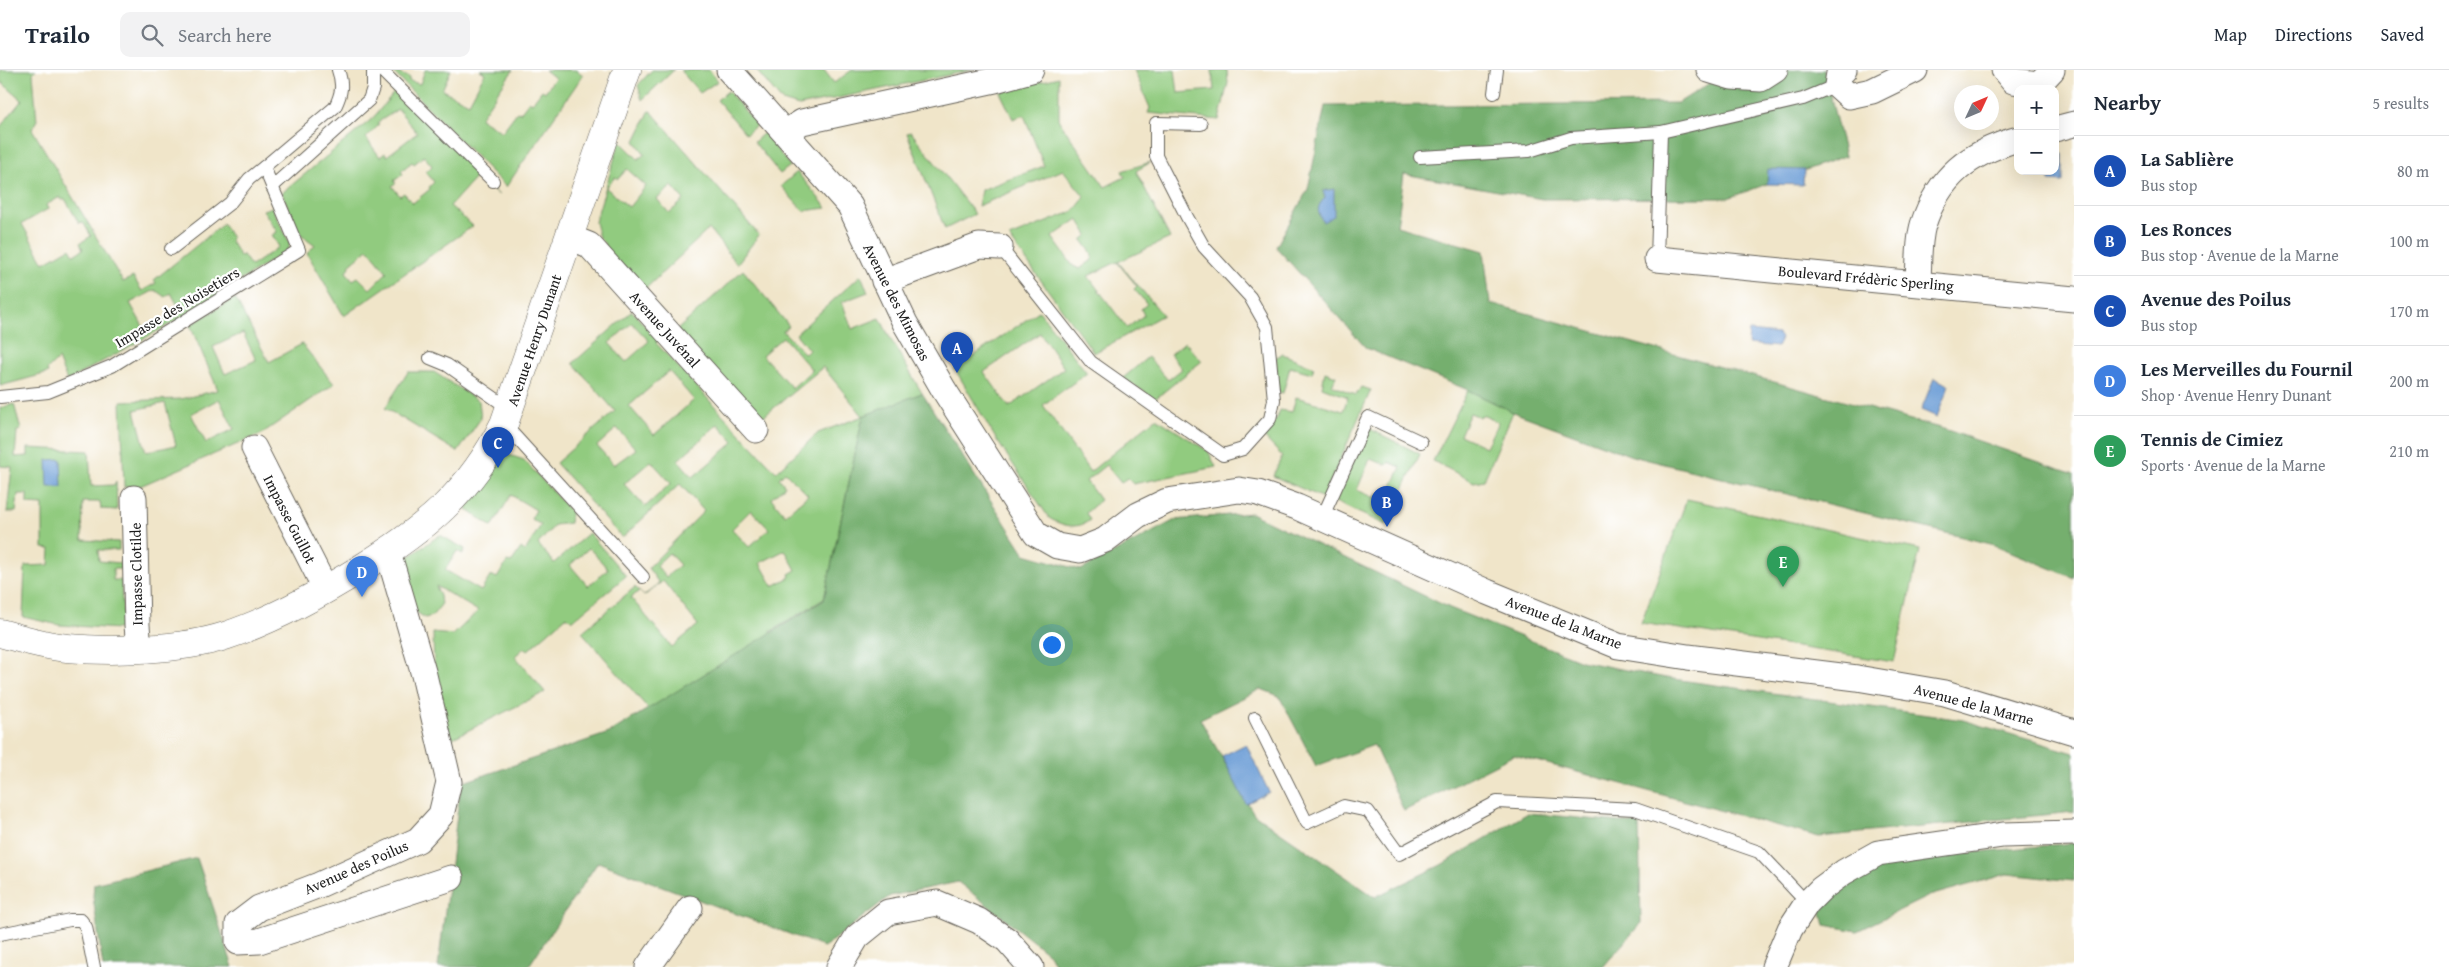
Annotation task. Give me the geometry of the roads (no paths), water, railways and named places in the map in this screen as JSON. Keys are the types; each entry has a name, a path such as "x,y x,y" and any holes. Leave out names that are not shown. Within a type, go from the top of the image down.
{"street":[{"name":"Avenue Henry Dunant","path":"0,633 66,648 139,649 222,637 267,621 326,590 418,531 451,502 493,446 507,416 627,70"},
{"name":"Avenue des Mimosas","path":"729,70 850,206 905,323 944,390 1036,534 1057,546 1080,550"},
{"path":"786,132 802,122 995,80 1031,70"},
{"path":"1709,70 1732,77 1761,79 1775,70"},
{"path":"1841,78 1849,96 1872,91 1915,70"},
{"path":"2004,70 2013,81 2039,84 2052,70"},
{"path":"2059,128 2074,124"},
{"path":"1918,283 1923,227 1937,192 1963,162 1992,146 2014,140"},
{"name":"Avenue Juvénal","path":"569,236 590,245 756,430"},
{"path":"884,280 979,246 1000,247"},
{"name":"Boulevard Frédèric Sperling","path":"1657,259 1918,283 2074,300"},
{"name":"Impasse Guillot","path":"254,448 326,590"},
{"name":"Avenue de la Marne","path":"1080,550 1105,540 1138,515 1167,502 1239,490 1258,493 1322,518 1505,599 1618,646 1688,657 1857,678 1945,693 2074,732"},
{"name":"Impasse Clotilde","path":"134,498 139,649"},
{"name":"Avenue des Poilus","path":"388,552 424,675 449,782 440,815 418,840 319,885 259,908 238,924 238,942 258,941 451,878"},
{"path":"1774,967 1790,930 1807,904 1821,889 1844,872 1878,853 2003,835 2074,833"},
{"path":"839,967 857,937 888,912 937,903 979,921 1007,940 1031,967"},
{"path":"648,967 690,908"},
{"path":"1007,940 1007,967"}],"lane":[{"path":"171,249 230,204 249,180 335,107 341,96 343,82 338,70"},
{"path":"272,187 369,100 375,78 373,70"},
{"path":"381,70 493,181"},
{"path":"1494,93 1497,70"},
{"path":"1420,157 1529,151 1571,138 1661,132 1803,99 1841,78"},
{"path":"1000,247 1091,362 1223,455 1243,449 1270,419 1274,400 1267,327 1250,297 1204,247 1156,156 1156,123 1201,124"},
{"path":"1657,259 1661,132"},
{"name":"Impasse des Noisetiers","path":"0,397 48,392 112,366 299,250 264,167"},
{"path":"430,358 447,366 507,416 643,577"},
{"path":"1322,518 1368,417 1421,442"},
{"path":"1255,718 1308,823 1344,806 1368,811 1399,854 1497,802 1635,809 1759,852 1807,904"},
{"path":"0,934 70,920 81,920 86,927 94,967"}],"water":[{"path":"2059,154 2063,154 2063,182 2049,181 2049,175 2059,175"},
{"path":"1768,169 1804,170 1803,185 1767,184"},
{"path":"1334,189 1334,216 1323,222 1318,209 1325,198 1323,191"},
{"path":"1749,331 1778,334 1781,338 1777,347 1748,344"},
{"path":"1934,378 1949,385 1937,417 1921,410"},
{"path":"61,459 62,487 48,487 47,460"},
{"path":"1246,744 1269,792 1246,804 1222,756"}],"place":[{"name":"La Sablière","path":"957,373"},
{"name":"Avenue des Poilus","path":"498,468"},
{"name":"Les Ronces","path":"1387,527"},
{"name":"Tennis de Cimiez","path":"1783,587"},
{"name":"Les Merveilles du Fournil","path":"362,597"}]}
